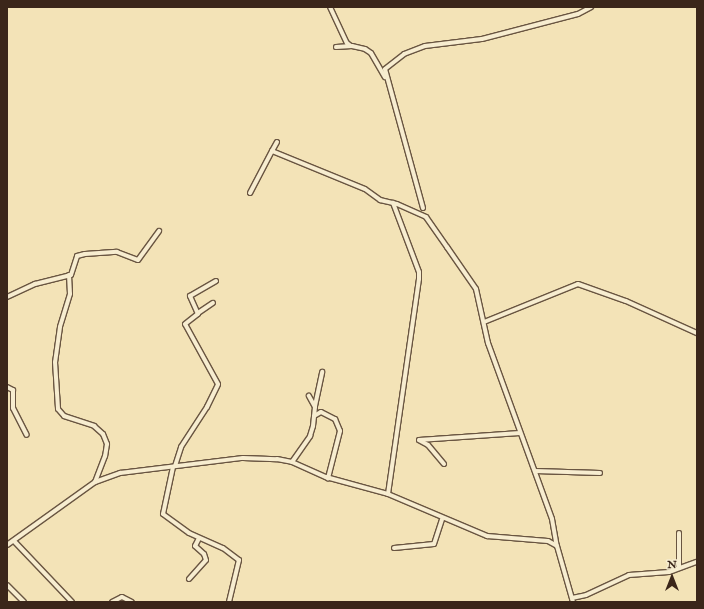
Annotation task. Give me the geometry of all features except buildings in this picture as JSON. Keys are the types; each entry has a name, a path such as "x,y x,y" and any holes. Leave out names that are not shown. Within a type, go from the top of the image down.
{"street":[{"path":"330,7 347,43 371,53 385,78 386,75"},
{"path":"423,208 385,68 404,54 425,46 482,39 578,14 590,7"},
{"path":"336,47 352,46"},
{"path":"250,193 277,142"},
{"path":"272,151 365,189 380,200 393,203 426,217 476,289 488,343 552,519 557,546 573,600 629,575 664,573 697,562"},
{"path":"388,494 419,279 419,272 393,203"},
{"path":"7,297 34,285 69,275 74,270 74,262 77,256 117,252 138,260 159,231"},
{"path":"69,275 70,294 60,327 55,362 58,409 64,416 94,426 104,434 107,444 105,456 94,482"},
{"path":"198,313 190,296 216,281"},
{"path":"484,322 578,284 626,301 697,333"},
{"path":"213,303 186,322 186,327 218,384 207,407 181,447 174,467 163,514 199,538 223,548 239,560 229,602"},
{"path":"292,462 310,436 322,372"},
{"path":"7,387 13,390 12,408 27,435"},
{"path":"309,396 315,407"},
{"path":"314,416 321,412 335,419 339,427 336,453 328,478"},
{"path":"444,464 428,445 419,440 520,433"},
{"path":"7,545 94,482 120,473 243,458 277,459 292,462 328,478 388,494 442,519 487,536 516,540 542,539 557,546"},
{"path":"535,472 600,473"},
{"path":"394,548 434,544 442,519"},
{"path":"679,532 679,568"},
{"path":"189,579 206,560 204,554 194,546 199,538"},
{"path":"14,540 72,602"},
{"path":"7,585 24,602"},
{"path":"112,602 122,597 132,602"}]}
